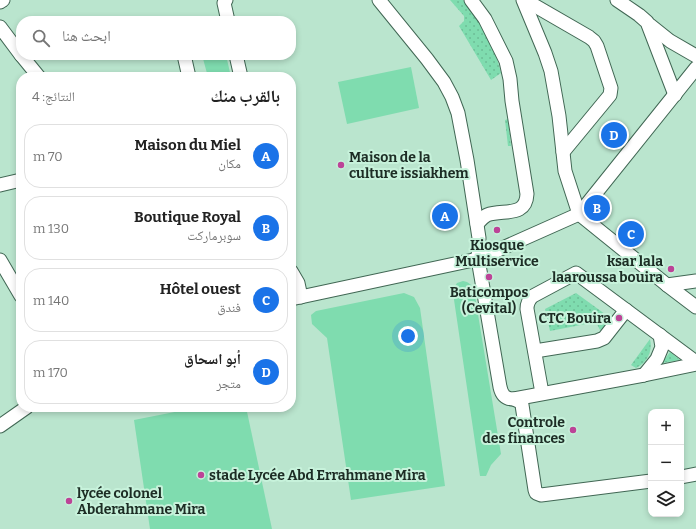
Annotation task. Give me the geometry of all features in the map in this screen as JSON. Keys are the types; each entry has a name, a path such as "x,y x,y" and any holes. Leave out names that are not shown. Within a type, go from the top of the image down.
{"street":[{"path":"226,0 224,3 227,16"},
{"path":"379,0 425,56 444,82 452,97 458,114 479,238 478,259 501,391 504,396 508,399 514,399 644,375 696,363"},
{"path":"471,0 485,19 506,61 527,194 524,206 520,209 487,215 477,224"},
{"path":"524,0 594,41 611,88 610,95 563,152"},
{"path":"524,0 551,71 559,116 565,171 579,214 666,286 696,308"},
{"path":"617,0 639,15 670,41 696,56"},
{"path":"647,22 675,95"},
{"path":"0,27 16,48"},
{"path":"25,60 35,72"},
{"path":"185,60 188,72"},
{"path":"237,60 240,72"},
{"path":"296,280 298,283 296,298 478,259 579,214 696,68"},
{"path":"0,185 16,181"},
{"path":"0,261 16,288"},
{"path":"542,393 527,304 532,296 576,273 696,363"},
{"path":"666,286 696,282"},
{"path":"535,351 597,341 604,338 626,310"},
{"path":"644,375 657,359 662,347 660,335"},
{"path":"514,399 522,405 534,490 536,493 541,496 648,481"},
{"path":"0,426 20,412"},
{"path":"684,476 696,474"}],"green space":[{"path":"450,0 463,0 488,37 501,73 491,80 459,26 464,21 464,16"},
{"path":"203,60 227,60 230,72 207,72"},
{"path":"411,67 419,108 347,124 338,82"},
{"path":"508,119 511,146 508,146 505,120"},
{"path":"463,281 470,284 474,290 501,454 491,465 486,476 480,476 453,293 457,283"},
{"path":"404,293 414,297 420,308 445,486 351,500 327,338 312,324 311,315 316,311"},
{"path":"576,293 609,317 610,325 600,330 596,322 550,331 545,309"},
{"path":"650,339 651,348 646,360 636,368 631,365"},
{"path":"670,352 680,360 662,363"},
{"name":"stade Lycée Abd Errahmane Mira","path":"175,412 247,412 272,529 150,529 134,420"}],"place":[{"name":"أبو اسحاق","path":"614,135"},
{"name":"Maison de la culture issiakhem","path":"341,165"},
{"name":"Boutique Royal","path":"597,208"},
{"name":"Maison du Miel","path":"445,216"},
{"name":"Kiosque Multiservice","path":"497,230"},
{"name":"Hôtel ouest","path":"631,234"},
{"name":"ksar lala laaroussa bouira","path":"671,269"},
{"name":"Baticompos (Cevital)","path":"489,277"},
{"name":"CTC Bouira","path":"619,318"},
{"name":"Controle des finances","path":"573,430"},
{"name":"stade Lycée Abd Errahmane Mira","path":"201,475"},
{"name":"lycée colonel Abderahmane Mira","path":"69,501"}]}
